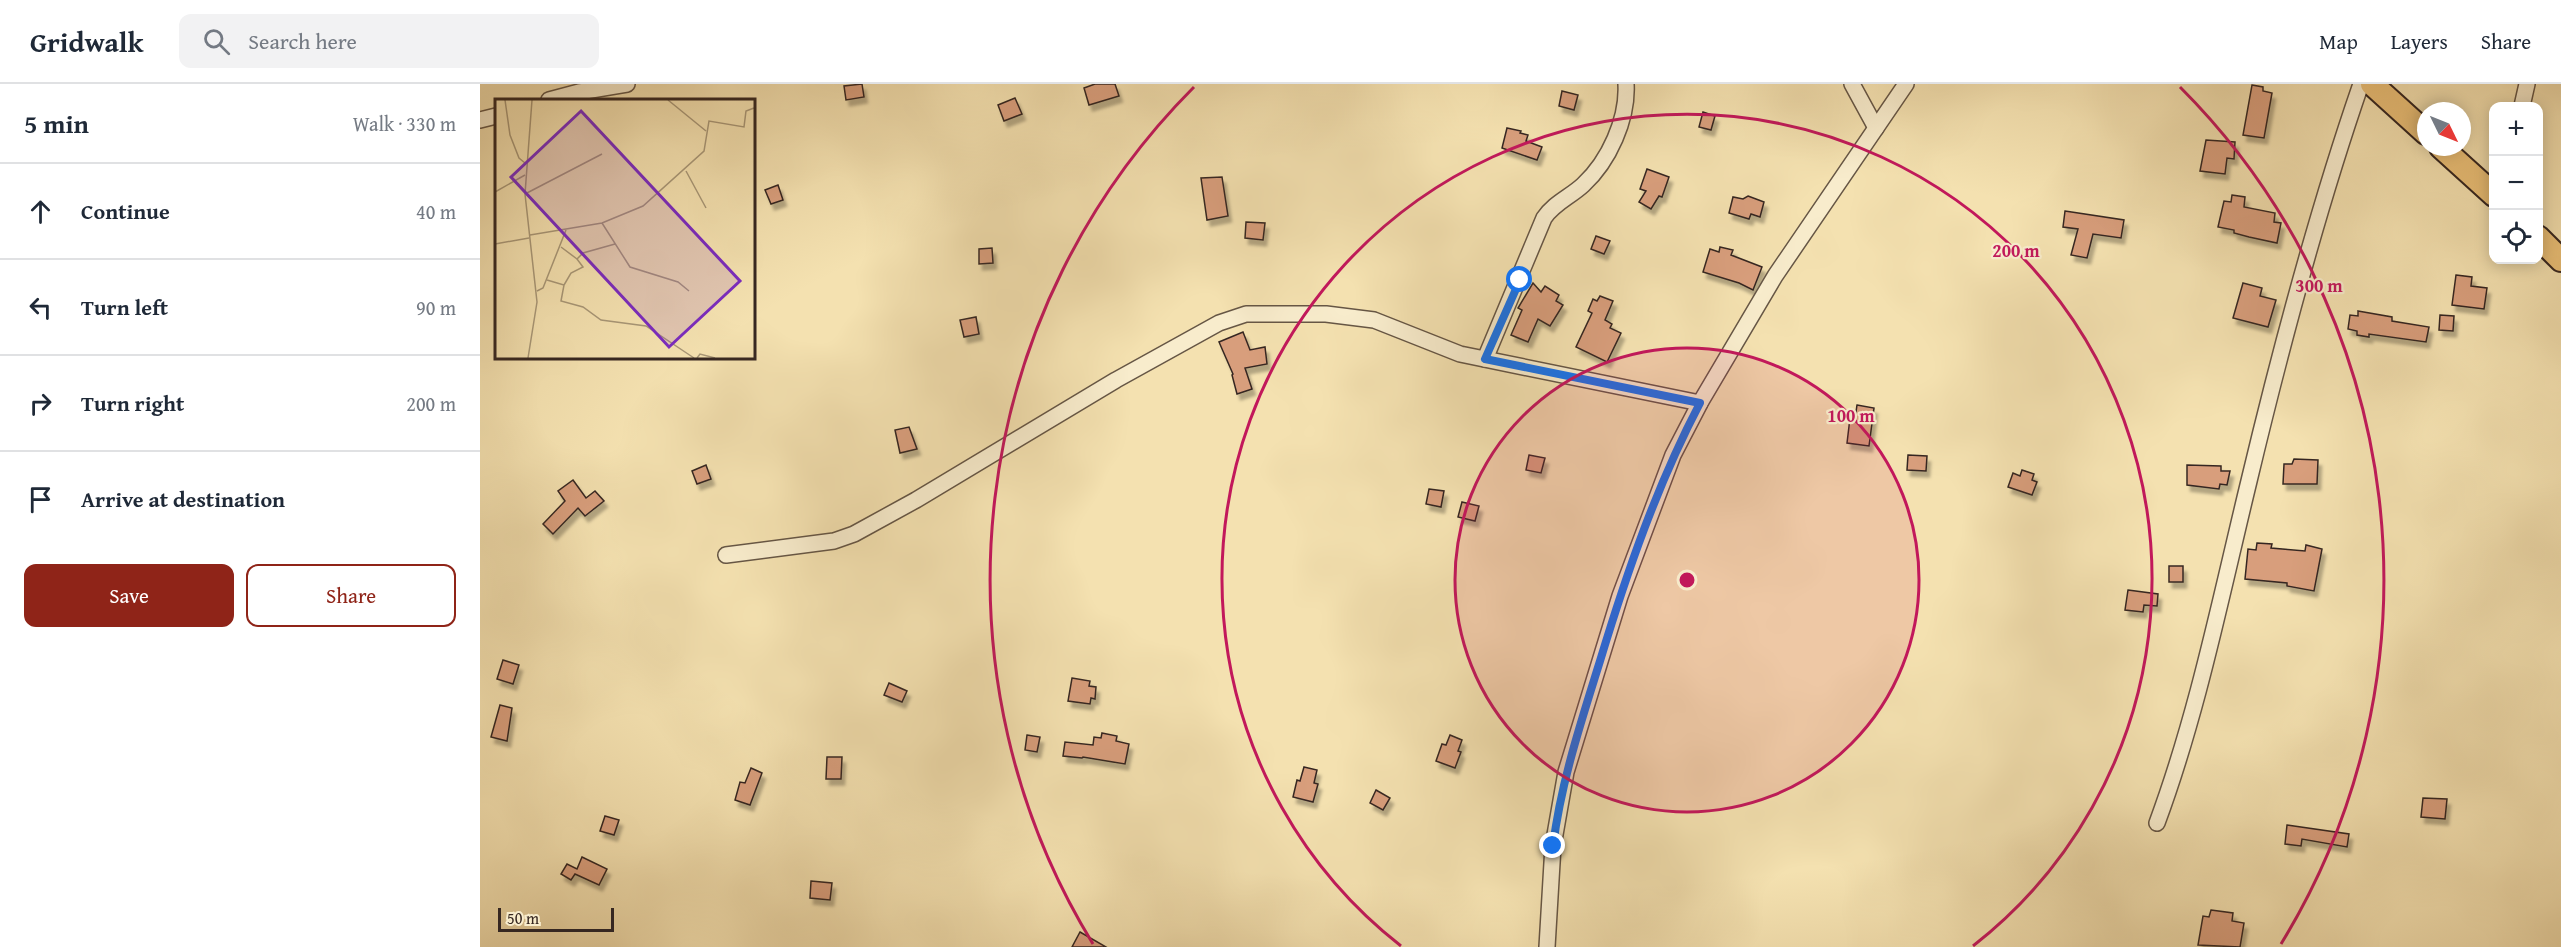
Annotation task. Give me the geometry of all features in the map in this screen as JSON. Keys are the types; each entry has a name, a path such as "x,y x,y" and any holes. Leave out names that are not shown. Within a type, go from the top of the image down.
{"highway":[{"path":"2372,84 2417,126"},
{"path":"2452,156 2489,187"},
{"path":"2543,242 2561,260"}],"street":[{"path":"553,99 627,84"},
{"path":"1485,359 1544,218 1556,204 1585,183 1611,147 1619,130 1627,94 1626,84"},
{"path":"1852,84 1876,128"},
{"path":"1547,947 1548,888 1566,771 1620,596 1673,455 1700,403 1774,276 1906,84"},
{"path":"2157,823 2172,780 2203,670 2269,400 2323,199 2361,84"},
{"path":"2523,102 2527,84"},
{"path":"480,120 495,116"},
{"path":"726,555 826,542 854,534 916,500 1098,390 1192,337 1234,317 1246,314 1326,314 1374,320 1436,346 1485,359 1700,403"}],"building":[{"path":"862,84 864,97 846,100 844,86"},
{"path":"1095,84 1115,84 1119,96 1089,105 1084,88"},
{"path":"2252,85 2263,87 2263,91 2272,93 2264,138 2243,135"},
{"path":"1562,91 1578,95 1574,110 1559,106"},
{"path":"1015,98 1022,114 1004,121 998,105"},
{"path":"1703,112 1715,116 1711,130 1699,127"},
{"path":"1507,128 1521,131 1520,133 1528,135 1526,141 1542,147 1537,160 1502,148"},
{"path":"2206,140 2235,142 2234,159 2227,158 2225,174 2200,171"},
{"path":"1647,169 1669,177 1662,197 1659,196 1651,209 1639,202 1646,191 1640,189"},
{"path":"1222,177 1228,216 1207,220 1201,178"},
{"path":"778,185 783,200 771,204 765,190"},
{"path":"2232,195 2245,197 2244,207 2275,213 2274,222 2281,223 2277,243 2218,227 2224,201 2231,202"},
{"path":"1748,196 1764,202 1760,217 1751,214 1749,219 1729,213 1733,197 1743,199"},
{"path":"2065,211 2124,220 2121,238 2093,234 2087,258 2071,255 2078,229 2063,227"},
{"path":"1246,222 1265,223 1263,240 1245,238"},
{"path":"1596,236 1610,241 1604,254 1591,249"},
{"path":"1720,247 1733,250 1731,255 1762,267 1753,290 1739,283 1703,272 1710,249 1719,252"},
{"path":"992,248 993,263 979,264 979,249"},
{"path":"2456,275 2472,277 2471,286 2487,288 2484,309 2452,305"},
{"path":"1533,283 1541,292 1545,286 1559,295 1556,301 1563,305 1550,326 1538,319 1528,342 1511,335 1522,310 1518,308"},
{"path":"2243,283 2262,288 2260,296 2276,300 2268,327 2233,318"},
{"path":"1600,296 1613,301 1605,320 1612,324 1610,328 1621,333 1607,362 1576,347 1592,313 1588,311 1593,299 1597,301"},
{"path":"2358,311 2392,317 2392,321 2429,327 2426,342 2369,334 2369,337 2357,335 2357,331 2348,329 2350,315 2358,316"},
{"path":"2440,315 2454,316 2453,331 2439,330"},
{"path":"976,317 979,334 964,337 960,320"},
{"path":"1243,332 1250,350 1265,347 1267,364 1245,368 1252,389 1237,394 1233,374 1219,342"},
{"path":"1857,405 1874,408 1869,446 1847,443 1850,418 1855,419"},
{"path":"909,427 917,449 900,453 895,430"},
{"path":"1529,455 1545,458 1541,473 1526,470"},
{"path":"1908,455 1927,456 1926,471 1907,470"},
{"path":"2294,459 2318,460 2317,484 2283,484 2284,464 2292,464"},
{"path":"706,465 711,479 697,484 692,471"},
{"path":"2187,465 2221,466 2221,471 2230,471 2227,485 2220,484 2219,489 2187,485"},
{"path":"2022,470 2034,474 2032,480 2037,482 2032,495 2008,487 2013,473 2020,476"},
{"path":"573,480 586,498 595,491 604,501 585,516 578,508 553,534 543,524 565,501 558,491"},
{"path":"1429,489 1444,491 1441,507 1426,504"},
{"path":"1462,502 1479,506 1475,521 1458,517"},
{"path":"2257,543 2272,544 2271,548 2305,551 2306,545 2322,549 2314,591 2287,586 2287,583 2245,579 2248,549 2256,550"},
{"path":"2169,566 2183,566 2183,582 2169,582"},
{"path":"2128,590 2158,594 2157,606 2144,605 2143,612 2125,610"},
{"path":"503,660 519,665 513,684 497,679"},
{"path":"1072,678 1090,681 1089,686 1096,687 1095,699 1091,698 1090,704 1068,701"},
{"path":"889,683 907,691 902,702 884,695"},
{"path":"500,705 512,708 507,741 491,737"},
{"path":"1102,733 1117,736 1116,741 1129,744 1125,764 1063,756 1065,742 1093,745 1094,737 1101,738"},
{"path":"1027,735 1040,737 1037,752 1025,750"},
{"path":"1450,735 1462,740 1458,751 1461,752 1455,768 1436,761 1442,744 1446,745"},
{"path":"827,757 842,757 841,779 826,779"},
{"path":"1304,767 1317,770 1314,783 1318,784 1313,802 1293,797 1297,780 1300,781"},
{"path":"751,768 762,773 750,805 735,800 740,782 745,783"},
{"path":"1376,790 1390,798 1383,810 1370,803"},
{"path":"2423,798 2447,799 2445,819 2421,817"},
{"path":"605,816 619,820 614,835 600,831"},
{"path":"2287,825 2349,834 2347,847 2302,839 2301,846 2285,844"},
{"path":"582,857 607,869 599,885 575,874 571,880 561,874 567,864 577,869"},
{"path":"811,881 832,883 830,900 810,898"},
{"path":"2211,910 2233,913 2232,921 2244,923 2240,947 2198,945 2203,916 2209,917"},
{"path":"1080,932 1106,947 1072,947"}],"route":[{"path":"1520,280 1485,359 1700,403 1673,455 1620,596 1566,771 1553,846"}]}
